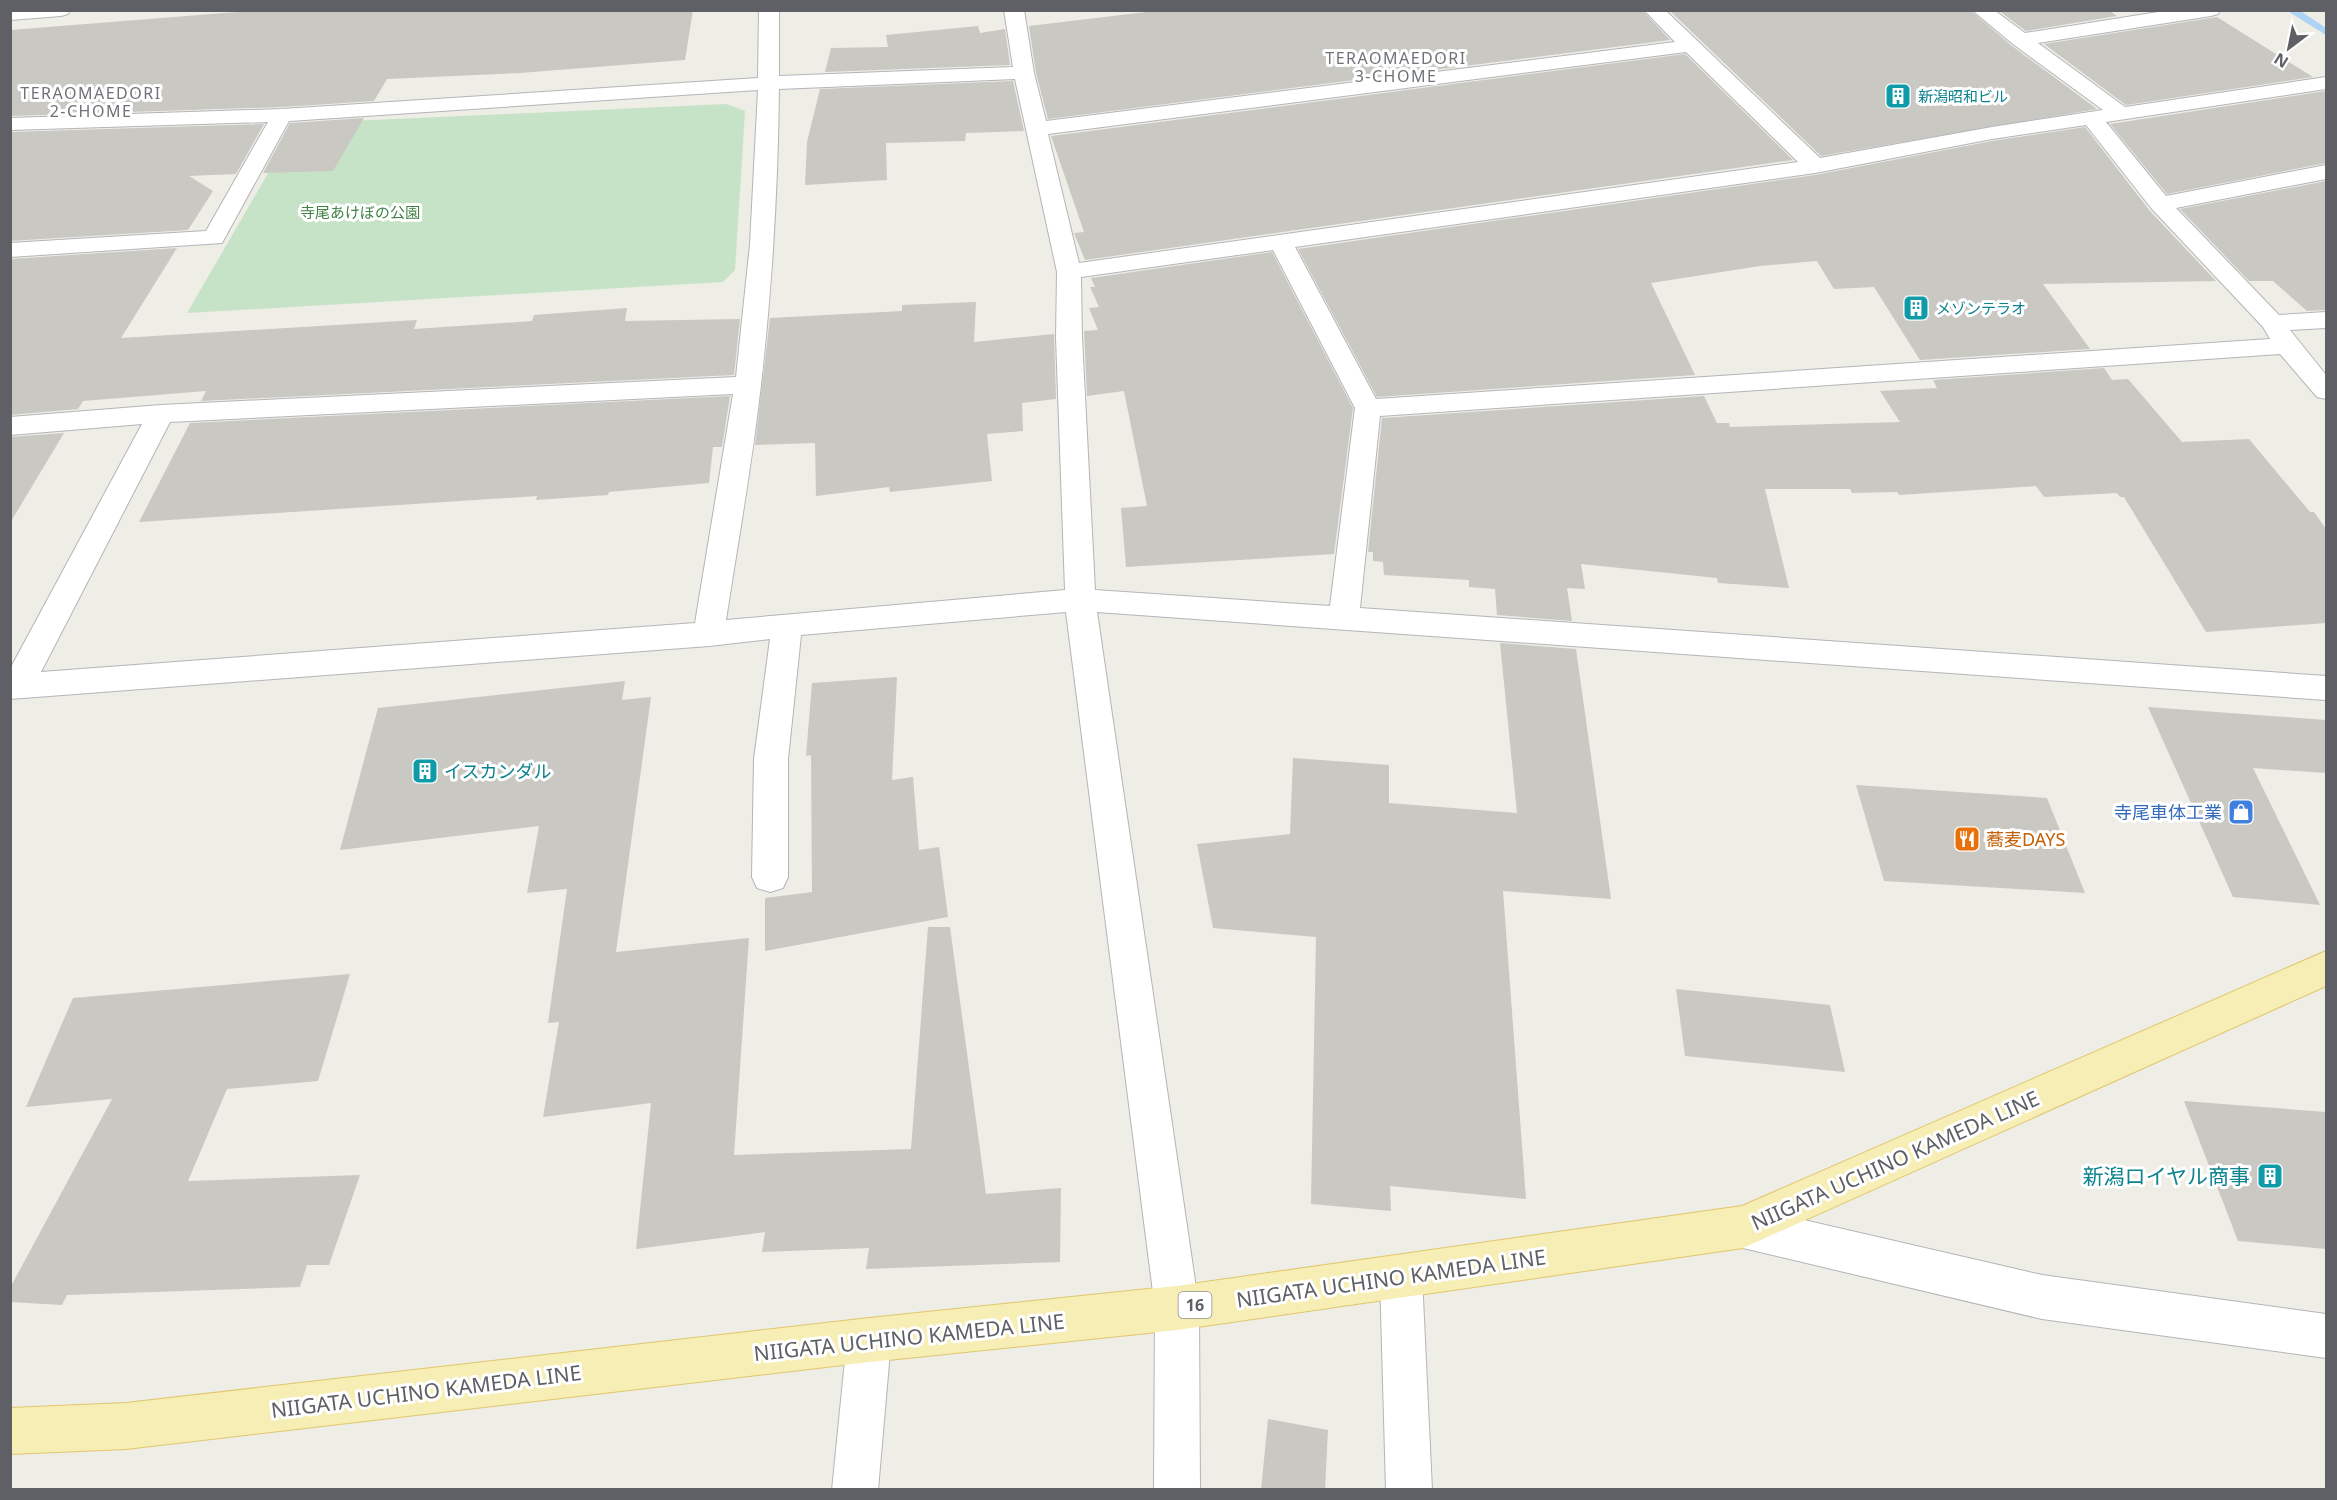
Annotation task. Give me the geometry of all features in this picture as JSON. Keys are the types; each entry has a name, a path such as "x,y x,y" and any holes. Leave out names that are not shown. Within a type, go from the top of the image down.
{"main road":[{"name":"NIIGATA UCHINO KAMEDA LINE","path":"10,1431 126,1426 869,1340 1177,1308 1743,1227 2326,968"}],"street":[{"path":"10,14 61,10"},
{"path":"709,634 748,385 758,293 770,83 769,10"},
{"path":"1014,10 1024,73 1069,272 1069,338 1080,600 1177,1308 1177,1490"},
{"path":"1653,10 1815,166"},
{"path":"1981,10 2123,115"},
{"path":"2020,39 2211,10"},
{"path":"1036,129 1690,46"},
{"path":"10,123 282,114 770,83 1024,73"},
{"path":"1069,272 1815,166 1992,134 2326,83"},
{"path":"10,250 214,238 282,114"},
{"path":"2092,119 2160,204 2273,323 2287,346 2326,391"},
{"path":"2160,204 2326,172"},
{"path":"1281,242 1368,408 1344,618"},
{"path":"2273,323 2326,320"},
{"path":"1368,408 2287,346"},
{"path":"10,426 161,414 748,385"},
{"path":"14,687 161,414"},
{"path":"14,687 709,634 787,625 1080,600 2326,688"},
{"path":"770,877 771,759 787,625"},
{"path":"1743,1227 2042,1297 2326,1336"},
{"path":"1401,1276 1409,1490"},
{"path":"855,1490 869,1340"}],"green space":[{"name":"寺尾あけぼの公園","path":"726,104 745,111 735,270 723,282 187,313 292,132 308,123"}],"building":[{"path":"261,10 693,10 685,60 520,73 387,79 374,101 282,107 10,116 10,30"},
{"path":"1163,10 1642,10 1670,40 1048,119 1036,73 1029,26"},
{"path":"1669,10 1970,10 2012,46 2097,109 1821,156"},
{"path":"1998,10 2108,10 2117,16 2026,31"},
{"path":"2217,17 2313,77 2126,105 2044,44"},
{"path":"978,26 980,33 1005,29 1010,65 825,72 831,48 888,47 886,35"},
{"path":"1685,54 1793,160 1085,260 1074,233 1084,232 1051,136"},
{"path":"1013,81 1024,131 966,133 965,141 886,143 887,180 805,185 807,142 820,89"},
{"path":"2326,91 2326,163 2167,194 2110,124"},
{"path":"364,118 333,171 263,173 290,123"},
{"path":"264,124 236,174 189,176 213,191 188,230 10,241 10,132"},
{"path":"2085,127 2150,211 2216,281 2043,284 2090,349 1920,360 1874,287 1834,289 1817,261 1760,266 1651,283 1695,375 1377,397 1298,249 1815,175 1992,141"},
{"path":"2326,181 2326,310 2307,311 2273,281 2249,281 2180,209"},
{"path":"177,248 121,338 417,320 414,329 532,321 534,315 627,308 625,321 740,319 734,375 201,401 206,391 83,401 78,409 10,415 10,259"},
{"path":"1272,252 1353,408 1334,554 1126,567 1121,508 1147,506 1124,391 1087,396 1084,331 1098,330 1089,308 1099,307 1090,287 1095,287 1091,278"},
{"path":"976,302 974,342 1054,334 1056,399 1022,403 1023,431 987,434 992,481 890,492 889,487 816,496 815,443 755,445 770,318 902,311 902,305"},
{"path":"2104,368 2112,380 2128,379 2182,442 2249,439 2310,512 2314,512 2326,529 2326,623 2206,632 2124,497 2120,497 2117,493 2044,497 2036,486 1899,495 1897,492 1852,493 1850,489 1765,489 1789,588 1718,583 1717,578 1581,564 1585,589 1567,588 1572,621 1497,615 1495,589 1469,587 1469,580 1384,575 1383,562 1373,561 1373,552 1368,552 1382,418 1704,396 1717,423 1729,423 1730,427 1900,422 1880,391 1937,388 1933,380"},
{"path":"730,396 722,447 713,447 709,483 609,492 608,495 536,500 537,496 139,522 190,423"},
{"path":"64,433 10,523 10,437"},
{"path":"1500,643 1576,649 1611,899 1503,891 1526,1199 1390,1186 1391,1211 1311,1204 1316,937 1213,928 1197,844 1290,834 1293,758 1389,765 1389,803 1517,813"},
{"path":"897,677 892,780 913,777 919,850 939,847 948,917 765,951 765,898 812,892 811,755 806,756 812,683"},
{"path":"625,681 622,700 651,697 616,952 749,938 734,1155 911,1149 928,927 950,927 986,1194 1061,1188 1060,1262 866,1269 869,1248 762,1252 765,1232 636,1249 651,1103 543,1117 559,1022 548,1023 567,889 527,893 539,826 340,850 378,708"},
{"path":"2148,707 2326,720 2326,773 2253,768 2320,905 2233,897"},
{"name":"蕎麦DAYS","path":"1856,785 2047,798 2085,893 1884,881"},
{"path":"350,974 318,1081 227,1089 188,1181 360,1175 329,1265 307,1265 300,1287 67,1295 62,1305 10,1302 10,1288 112,1099 26,1107 73,998"},
{"path":"1676,989 1830,1005 1845,1072 1685,1056"},
{"name":"新潟ロイヤル商事","path":"2184,1101 2326,1112 2326,1249 2238,1241"},
{"path":"1268,1419 1328,1430 1325,1490 1261,1490"}],"waterway":[{"path":"2291,10 2326,32"}],"place":[{"name":"新潟昭和ビル","path":"1898,96"},
{"name":"メゾンテラオ","path":"1916,308"},
{"name":"イスカンダル","path":"425,771"},
{"name":"寺尾車体工業","path":"2241,812"},
{"name":"蕎麦DAYS","path":"1967,839"},
{"name":"新潟ロイヤル商事","path":"2270,1176"}],"district":[{"name":"TERAOMAEDORI 3-CHOME","path":"1396,67"},
{"name":"TERAOMAEDORI 2-CHOME","path":"91,102"}]}
